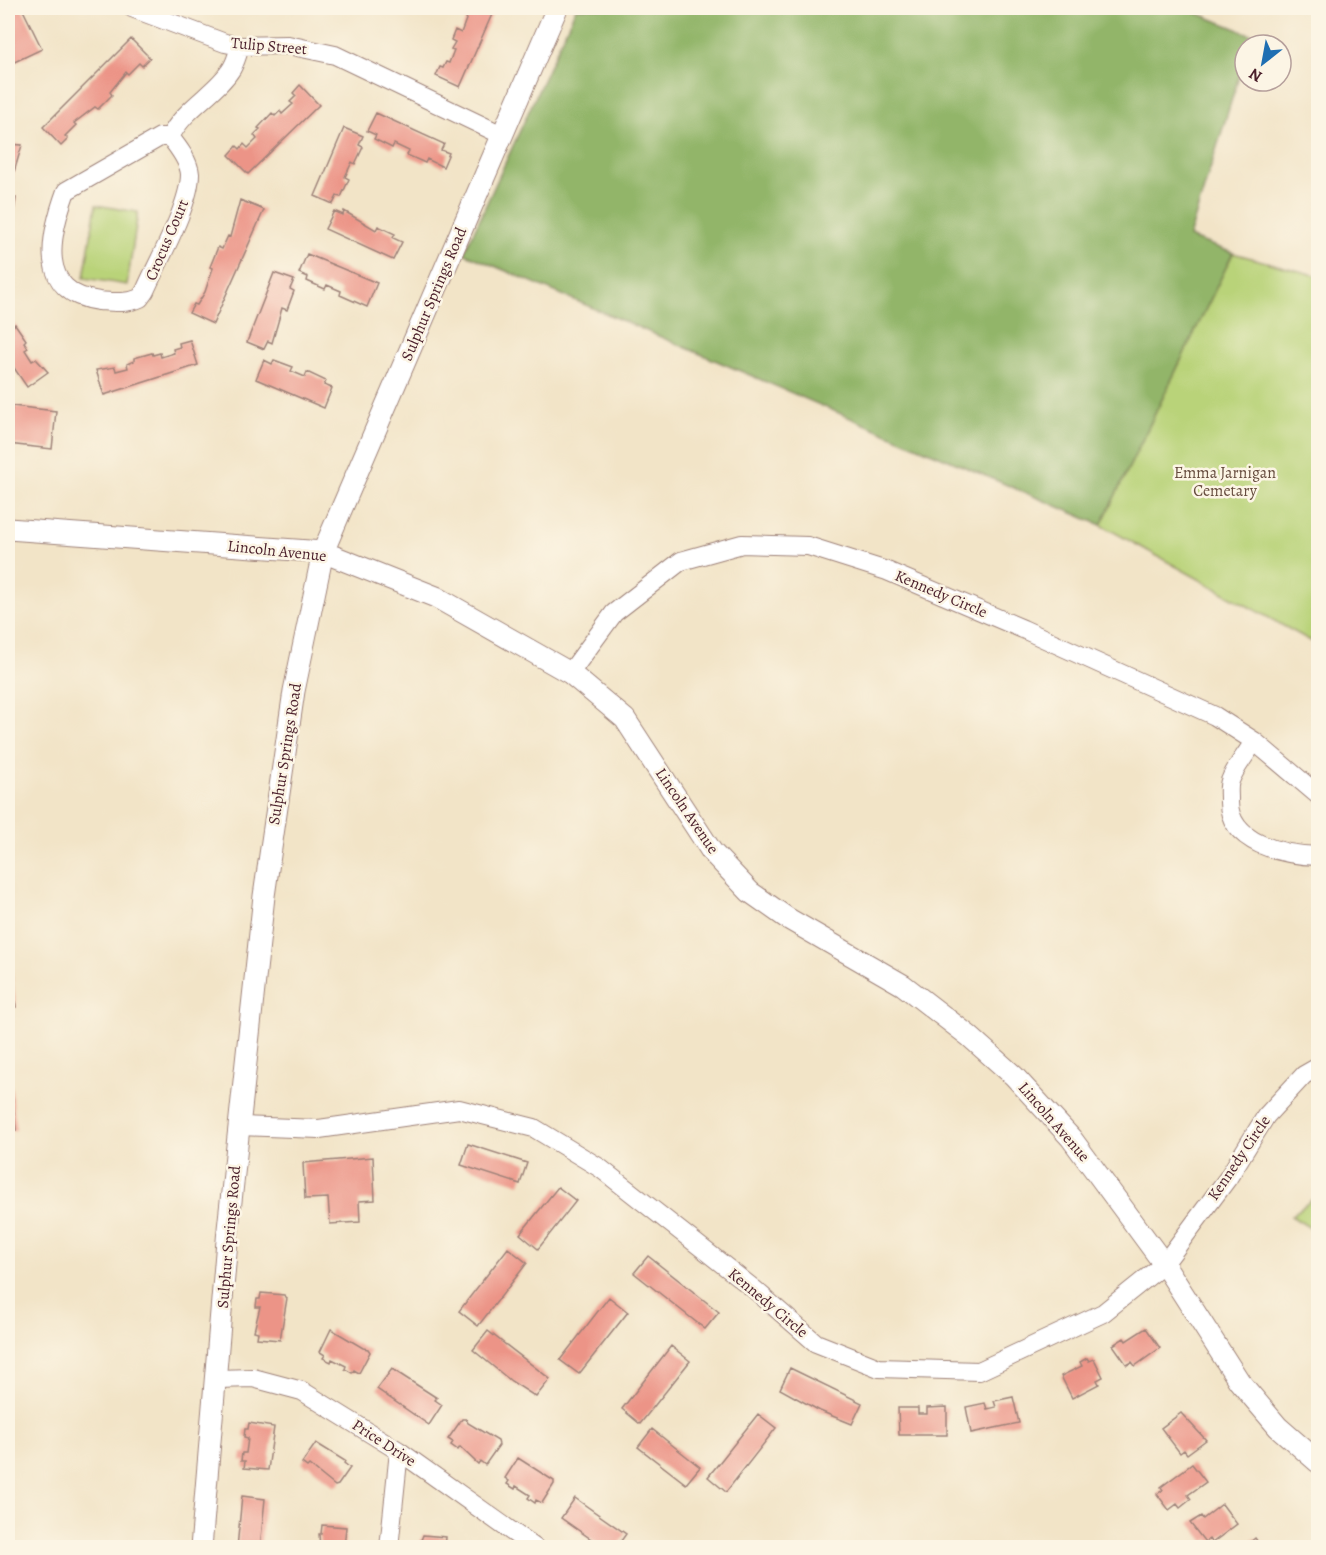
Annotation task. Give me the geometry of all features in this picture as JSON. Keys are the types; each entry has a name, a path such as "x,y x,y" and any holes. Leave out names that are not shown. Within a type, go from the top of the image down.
{"street":[{"name":"Tulip Street","path":"132,8 202,35 240,46 288,45 335,55 502,135"},
{"name":"Sulphur Springs Road","path":"201,1548 228,1228 264,896 294,691 323,552 556,8"},
{"path":"170,137 176,125 226,77 233,66 240,46"},
{"name":"Crocus Court","path":"160,137 170,137 181,150 190,171 189,183 185,200 140,298 133,302 111,302 73,294 62,286 53,266 55,225 66,191 160,137"},
{"name":"Lincoln Avenue","path":"8,529 323,552 436,597 570,673 625,718 712,852 750,892 787,918 903,985 969,1036 1014,1076 1071,1138 1164,1264 1239,1381 1278,1426 1318,1462"},
{"name":"Kennedy Circle","path":"570,673 614,613 681,561 742,544 808,546 887,571 1023,629 1215,716 1254,741 1318,795"},
{"path":"1254,741 1229,782 1228,811 1236,825 1259,845 1289,855 1318,856"},
{"name":"Kennedy Circle","path":"240,1126 319,1129 459,1109 534,1128 600,1168 754,1289 816,1343 879,1368 979,1371 1103,1313 1164,1264 1228,1178 1266,1116 1304,1075 1318,1067"},
{"name":"Price Drive","path":"217,1378 254,1378 302,1391 399,1451 535,1548"},
{"path":"389,1548 399,1451"}],"green space":[{"path":"576,8 1184,8 1247,33 1233,33 1234,93 1189,237 1233,253 1101,525 464,253"},
{"path":"96,205 138,212 127,285 84,278"},
{"name":"Emma Jarnigan Cemetary","path":"1233,253 1318,276 1318,645 1101,525"},
{"path":"1318,1195 1318,1233 1291,1216"}],"building":[{"path":"22,8 42,49 8,65 8,13"},
{"path":"466,8 483,8 493,12 460,87 436,76 440,67 443,68 446,62 449,63 454,50 451,49 455,42 451,40 455,30 461,33 468,14 463,12"},
{"path":"131,39 150,58 142,66 139,63 128,74 126,72 110,92 112,95 98,109 95,107 74,123 76,125 65,136 68,139 61,146 43,127"},
{"path":"300,85 319,105 248,174 229,155 237,146 240,149 244,144 248,148 257,139 254,135 260,129 258,128 272,113 275,116 280,111 282,114 293,104 290,102 296,96 293,93"},
{"path":"376,113 444,144 441,150 449,153 443,167 427,159 425,163 407,155 409,151 394,144 392,148 374,139 376,135 367,131"},
{"path":"344,128 363,136 359,145 363,147 355,164 352,162 345,177 349,179 341,197 337,196 333,204 315,196"},
{"path":"8,144 22,145 11,182 13,182 11,198 16,198 13,218 8,217"},
{"path":"240,200 264,210 213,324 189,313 205,292 213,268 210,267 218,247 222,249 228,236 230,237"},
{"path":"334,211 343,215 344,211 376,230 378,226 395,234 393,238 402,242 393,260 325,229"},
{"path":"307,254 377,283 367,307 340,295 341,291 327,285 325,289 307,281 308,277 299,273"},
{"path":"274,273 294,280 290,289 294,291 287,310 282,308 272,343 268,341 264,349 247,342"},
{"path":"8,319 13,326 15,324 26,340 24,342 28,348 25,350 32,361 36,359 48,372 27,387 8,359"},
{"path":"190,340 198,365 104,395 96,370 115,367 116,371 128,368 127,364 134,361 134,358 152,353 153,355 160,353 161,357 174,353 173,349 180,347 179,343"},
{"path":"264,360 272,364 274,360 293,367 291,371 305,377 307,372 326,381 324,385 332,388 324,408 256,379"},
{"path":"12,406 56,411 52,449 8,444"},
{"path":"8,944 16,1007 8,1007"},
{"path":"8,1058 16,1130 8,1131"},
{"path":"468,1144 527,1163 520,1184 461,1165"},
{"path":"373,1157 375,1200 359,1201 360,1222 330,1224 328,1198 305,1199 303,1163"},
{"path":"558,1187 576,1201 538,1249 520,1234"},
{"path":"508,1248 527,1263 478,1326 459,1311"},
{"path":"648,1256 719,1312 705,1329 634,1273"},
{"path":"261,1293 284,1295 287,1298 280,1340 257,1338 258,1332 254,1331 260,1307 256,1307 257,1299 260,1299"},
{"path":"609,1297 628,1312 579,1374 560,1360"},
{"path":"1146,1328 1160,1348 1135,1366 1132,1362 1127,1365 1113,1345 1124,1338 1126,1341"},
{"path":"331,1329 370,1352 359,1373 354,1370 352,1373 345,1369 346,1366 332,1359 331,1362 323,1358 325,1355 320,1352"},
{"path":"488,1331 550,1379 536,1397 511,1381 473,1350"},
{"path":"671,1346 690,1361 640,1424 622,1409"},
{"path":"1087,1358 1089,1361 1094,1359 1103,1377 1097,1380 1099,1384 1072,1398 1061,1376 1082,1366 1080,1362"},
{"path":"790,1368 862,1403 852,1424 820,1411 780,1389"},
{"path":"392,1369 437,1398 435,1400 442,1405 429,1425 377,1389"},
{"path":"1013,1397 1019,1423 971,1433 966,1407 985,1403 987,1409 996,1407 994,1401"},
{"path":"947,1407 947,1435 899,1435 898,1408 918,1408 918,1414 927,1414 927,1408"},
{"path":"1181,1413 1206,1440 1187,1454 1184,1450 1180,1453 1161,1428"},
{"path":"758,1414 776,1428 726,1492 708,1477"},
{"path":"462,1419 466,1419 468,1423 498,1441 499,1445 485,1465 480,1461 478,1464 460,1447 458,1450 451,1445 453,1442 448,1439"},
{"path":"249,1423 274,1427 268,1470 244,1468 245,1461 241,1461 242,1453 246,1453 248,1438 244,1437"},
{"path":"652,1429 700,1467 686,1484 638,1447"},
{"path":"316,1443 345,1461 344,1463 350,1468 338,1485 335,1486 309,1465 307,1467 302,1463"},
{"path":"518,1458 554,1481 542,1503 536,1500 535,1503 528,1498 530,1495 516,1486 515,1489 507,1484 509,1481 505,1478"},
{"path":"1192,1464 1206,1482 1188,1495 1191,1499 1180,1508 1177,1504 1169,1510 1157,1494 1163,1490 1161,1487"},
{"path":"242,1496 265,1499 260,1548 237,1548"},
{"path":"575,1498 626,1534 616,1548 604,1548 561,1518"},
{"path":"1222,1504 1237,1524 1212,1543 1209,1539 1205,1542 1190,1523 1201,1516 1203,1519"},
{"path":"322,1525 346,1527 344,1548 320,1548 319,1534 321,1534"},
{"path":"423,1535 446,1537 445,1548 418,1548"},
{"path":"1255,1538 1262,1548 1243,1548"}]}
